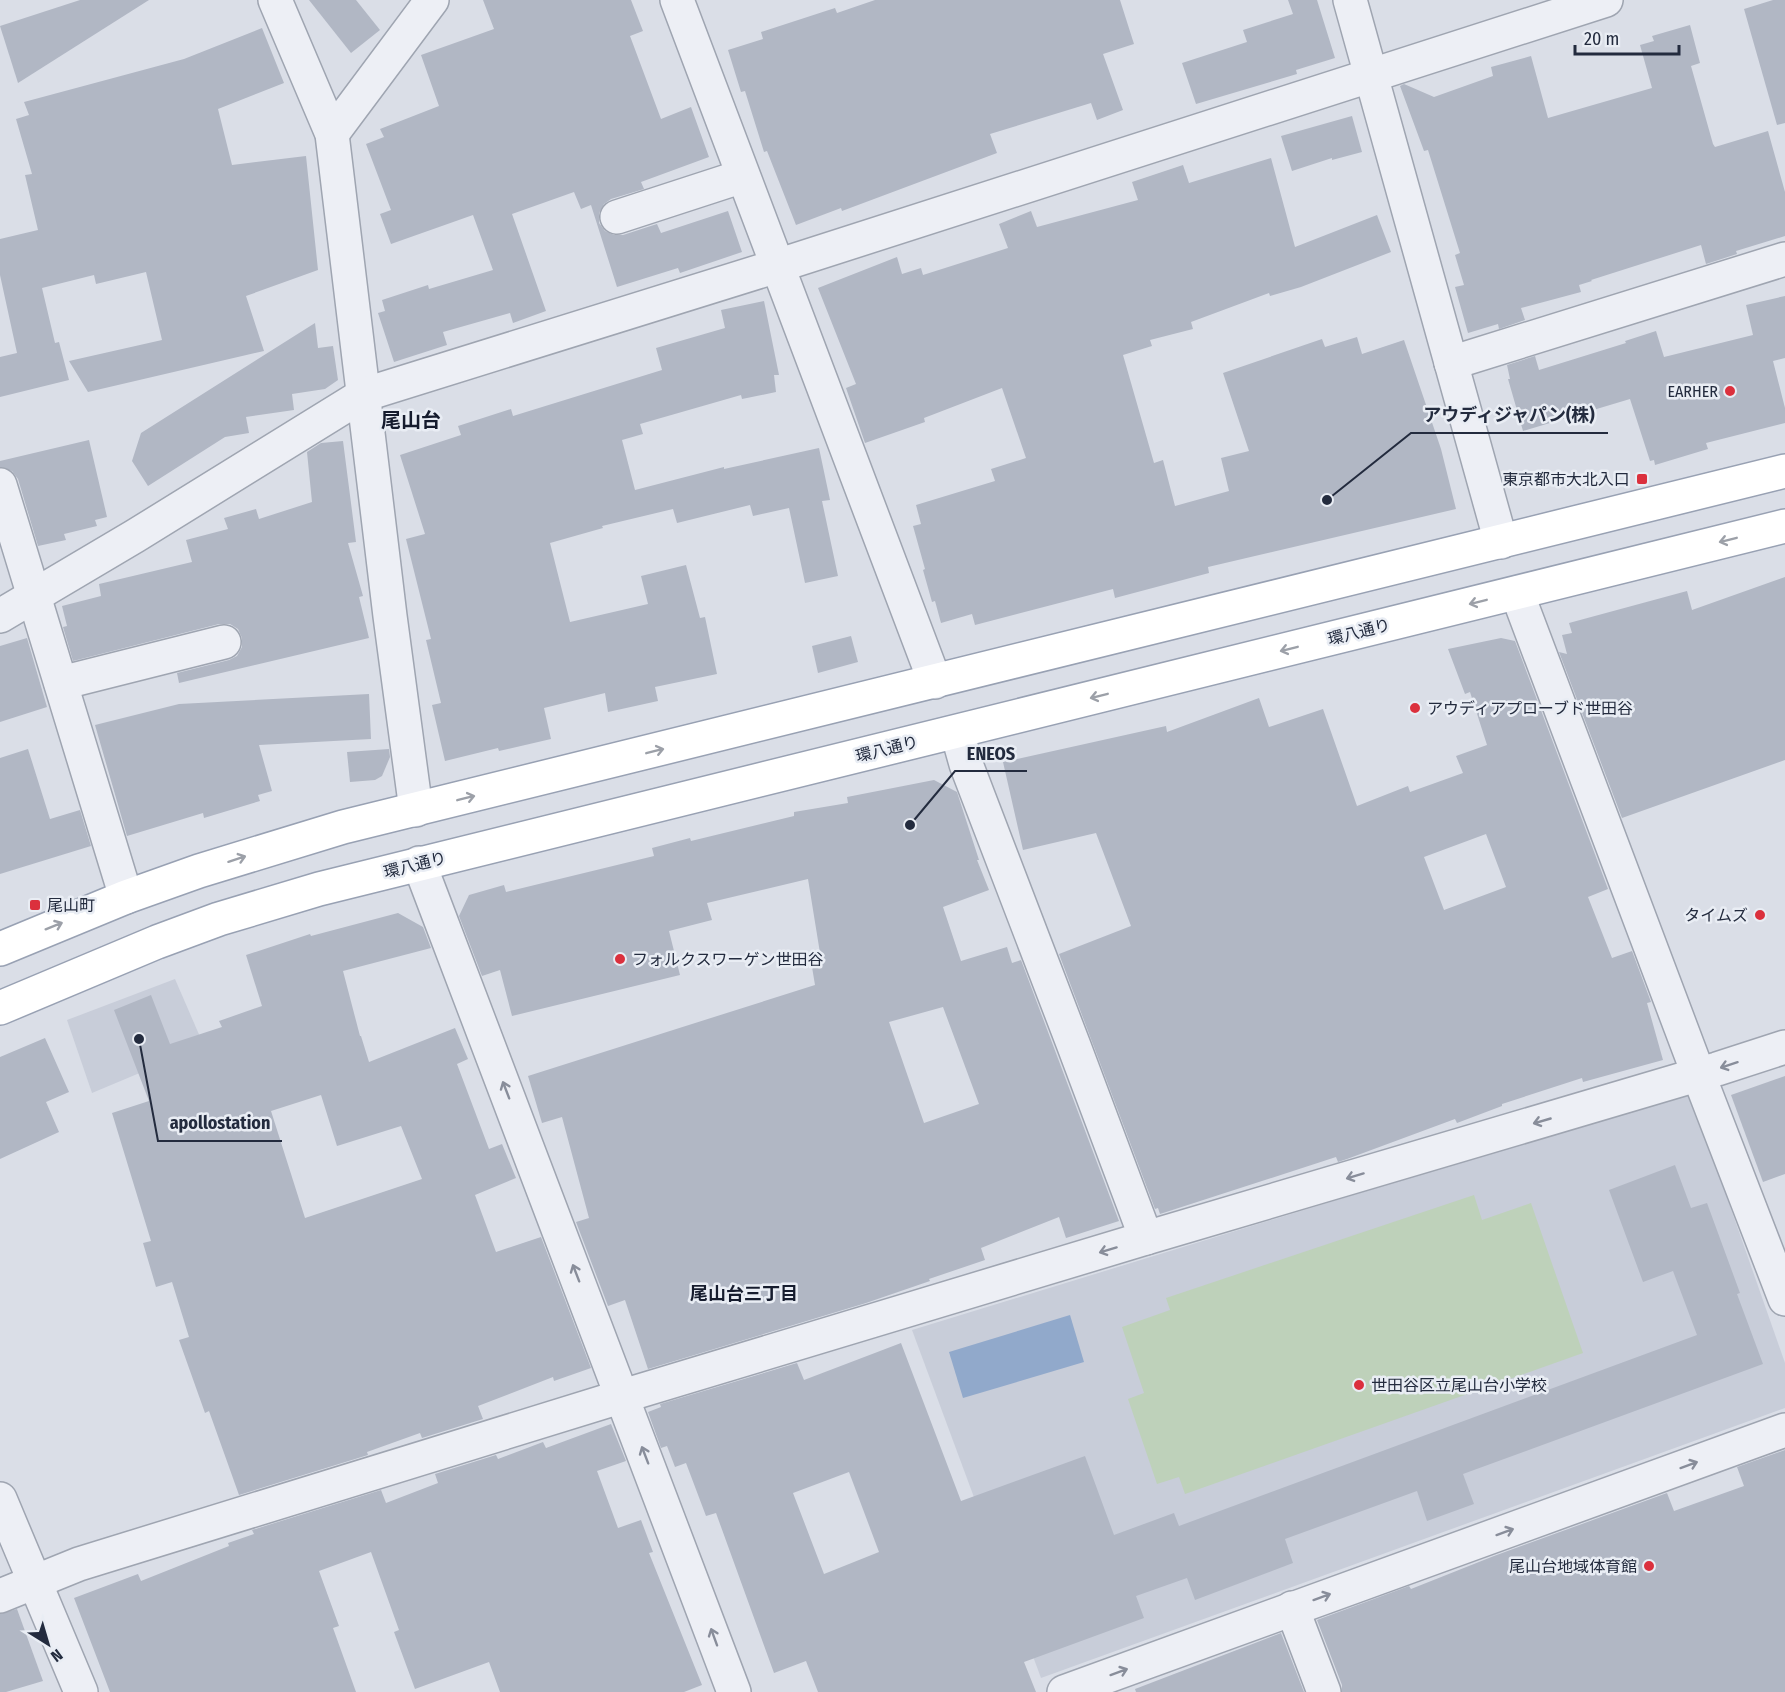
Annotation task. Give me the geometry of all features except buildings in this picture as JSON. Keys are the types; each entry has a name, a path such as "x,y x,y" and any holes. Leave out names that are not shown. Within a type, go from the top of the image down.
{"main road":[{"path":"0,949 126,897 199,871 343,827 1785,471"},
{"name":"環八通り","path":"0,1008 92,968 219,920 319,889 1785,526"}],"street":[{"path":"275,0 332,134 416,810"},
{"path":"332,134 432,0"},
{"path":"677,0 935,682"},
{"path":"1350,0 1501,542"},
{"path":"0,616 363,395 777,266 1606,0"},
{"path":"617,217 743,176"},
{"path":"1450,363 1785,259"},
{"path":"0,484 126,897"},
{"path":"1517,593 1785,1299"},
{"path":"61,683 224,642"},
{"path":"957,732 966,764 1146,1238"},
{"path":"419,863 734,1692"},
{"path":"0,1596 91,1561 623,1396 1146,1238 1699,1075 1785,1047"},
{"path":"1064,1692 1785,1431"},
{"path":"0,1499 81,1692"},
{"path":"1292,1608 1324,1692"}],"shaded area":[{"path":"175,979 204,1046 92,1093 67,1020"},
{"name":"世田谷区立尾山台小学校","path":"1690,1092 1785,1363 1785,1408 1041,1678 912,1330"}],"green space":[{"path":"1474,1195 1482,1220 1531,1203 1583,1353 1185,1494 1179,1477 1157,1484 1128,1399 1144,1393 1122,1327 1170,1310 1166,1298"}],"water":[{"path":"1070,1315 1084,1362 963,1398 949,1352"}],"place":[{"name":"EARHER","path":"1730,391"},
{"name":"東京都市大北入口","path":"1642,479"},
{"name":"アウディジャパン(株)","path":"1327,500"},
{"name":"アウディアプローブド世田谷","path":"1415,708"},
{"name":"ENEOS","path":"910,825"},
{"name":"尾山町","path":"35,905"},
{"name":"タイムズ","path":"1760,915"},
{"name":"フォルクスワーゲン世田谷","path":"620,959"},
{"name":"apollostation","path":"139,1039"},
{"name":"世田谷区立尾山台小学校","path":"1359,1385"},
{"name":"尾山台地域体育館","path":"1649,1566"}],"district":[{"name":"尾山台","path":"411,420"},
{"name":"尾山台三丁目","path":"744,1294"}]}
